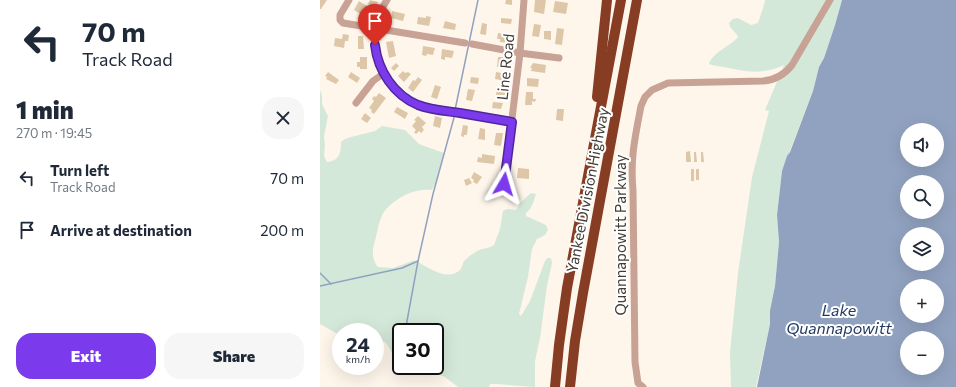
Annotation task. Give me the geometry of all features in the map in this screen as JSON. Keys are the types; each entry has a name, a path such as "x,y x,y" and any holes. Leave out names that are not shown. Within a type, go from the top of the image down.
{"highway":[{"path":"590,170 607,0"},
{"name":"Yankee Division Highway","path":"555,387 559,345 568,288 621,0"},
{"name":"Yankee Division Highway","path":"570,387 575,341 583,293 637,0"},
{"path":"627,56 644,0"}],"street":[{"path":"349,0 340,15 340,20 344,23 520,53 559,58"},
{"path":"387,0 375,28 375,50 383,74 399,93 414,103 426,107 512,122"},
{"name":"Line Road","path":"504,184 520,53 524,0"},
{"name":"Quannapowitt Parkway","path":"643,387 638,383 635,362 633,190 631,173 632,155 642,103 647,94 652,90 668,83 763,81 770,80 781,75 795,61 830,0"},
{"path":"356,103 373,81 383,74"}],"green space":[{"path":"765,0 842,0 824,58 819,67 813,91 782,171 777,215 779,242 775,286 770,324 756,387 731,387 730,352 738,273 752,177 769,111 765,110 784,65 769,70 754,72 709,64 714,56 734,41 738,36 730,27 729,23 733,19 738,18 751,25 758,23"},
{"path":"320,90 322,104 328,116 324,137 324,156 327,162 337,158 340,153 341,142 345,139 375,131 382,126 405,130 419,144 444,153 437,180 432,190 420,190 408,194 387,208 383,214 373,249 375,264 378,267 393,268 415,260 415,262 418,262 440,273 456,273 461,269 463,263 476,251 494,245 500,229 503,211 507,209 516,210 521,202 531,193 536,194 534,202 526,213 526,216 546,225 548,230 545,235 537,239 532,249 528,277 519,314 521,316 530,301 545,261 547,258 551,258 552,263 535,361 535,387 490,384 489,387 458,387 440,375 444,375 444,323 392,323 392,353 387,344 384,342 384,323 332,323 332,331 320,324"}],"water":[{"name":"Lake Quannapowitt","path":"842,0 956,0 956,387 757,387 770,324 770,311 775,286 779,242 777,215 782,171 813,91 819,67 824,58"}],"building":[{"path":"320,0 327,0 321,9 320,9"},
{"path":"370,0 378,2 375,7 368,4"},
{"path":"506,0 512,0 512,5 505,4"},
{"path":"535,0 546,0 544,14 534,12"},
{"path":"359,1 367,6 362,15 354,10"},
{"path":"555,1 568,3 566,14 553,12"},
{"path":"392,11 405,14 403,21 391,18"},
{"path":"426,16 431,17 429,26 417,24 418,17 426,18"},
{"path":"501,18 512,19 511,24 501,23"},
{"path":"445,21 456,24 455,30 443,28"},
{"path":"482,23 487,24 486,35 480,34"},
{"path":"534,24 541,25 539,37 532,36"},
{"path":"557,28 564,29 562,45 555,44"},
{"path":"544,31 551,31 551,40 544,39"},
{"path":"498,33 513,36 512,41 509,40 509,43 500,42 500,39 497,39"},
{"path":"343,34 349,35 348,41 345,41 344,48 334,46 335,38 342,39"},
{"path":"358,36 363,36 364,49 358,49"},
{"path":"393,41 396,56 389,58 386,42"},
{"path":"423,46 435,48 433,55 422,55"},
{"path":"442,49 454,51 452,58 445,57 445,60 441,59"},
{"path":"360,57 367,57 367,69 360,69 360,67 357,67 357,62 360,62"},
{"path":"498,57 503,57 503,60 509,61 508,66 497,67"},
{"path":"396,63 399,66 394,71 391,68"},
{"path":"533,63 546,65 545,73 531,71 532,68 530,68"},
{"path":"403,71 411,74 404,82 398,76"},
{"path":"328,72 339,80 336,84 326,79 327,77 325,76"},
{"path":"351,72 360,78 357,83 348,77"},
{"path":"496,72 507,74 506,81 495,79"},
{"path":"418,77 422,80 413,92 408,88 413,80 415,81"},
{"path":"471,77 479,78 478,84 470,83"},
{"path":"527,78 539,79 538,87 527,86"},
{"path":"435,85 441,87 437,99 431,97"},
{"path":"497,88 506,89 506,95 496,95"},
{"path":"468,89 475,90 472,101 466,100"},
{"path":"526,92 533,92 533,99 536,99 535,102 532,101 532,105 525,105"},
{"path":"379,93 386,98 374,114 369,108 374,101 372,99 374,96 376,97"},
{"path":"493,102 503,103 501,109 492,108"},
{"path":"397,107 408,113 405,119 394,112"},
{"path":"557,109 564,109 563,121 556,120"},
{"path":"365,113 371,118 367,123 361,119"},
{"path":"418,116 426,123 422,127 424,130 421,133 419,131 416,134 414,132 416,130 412,126 416,121 414,120"},
{"path":"435,116 442,118 440,128 433,126"},
{"path":"463,125 468,126 467,135 464,135 464,137 461,136"},
{"path":"480,128 485,129 485,140 478,139"},
{"path":"496,133 503,133 501,146 494,145"},
{"path":"690,151 691,162 686,162 686,152"},
{"path":"694,152 696,152 697,162 694,162"},
{"path":"701,152 703,152 704,162 701,162"},
{"path":"482,154 495,156 494,164 477,162 478,157 482,158"},
{"path":"518,168 529,169 529,179 517,178"},
{"path":"691,169 694,169 694,181 691,181"},
{"path":"696,169 699,169 699,180 696,180"},
{"path":"474,172 482,177 477,184 473,182 474,180 471,178"},
{"path":"469,178 472,183 466,186 464,180"}],"waterway":[{"path":"455,110 478,0"},
{"path":"407,323 418,261 433,194 455,114"},
{"path":"320,286 402,268 418,261"},
{"path":"320,273 331,284"}],"route":[{"path":"375,45 377,58 383,74 405,98 420,106 433,109 512,122 504,184"}]}
